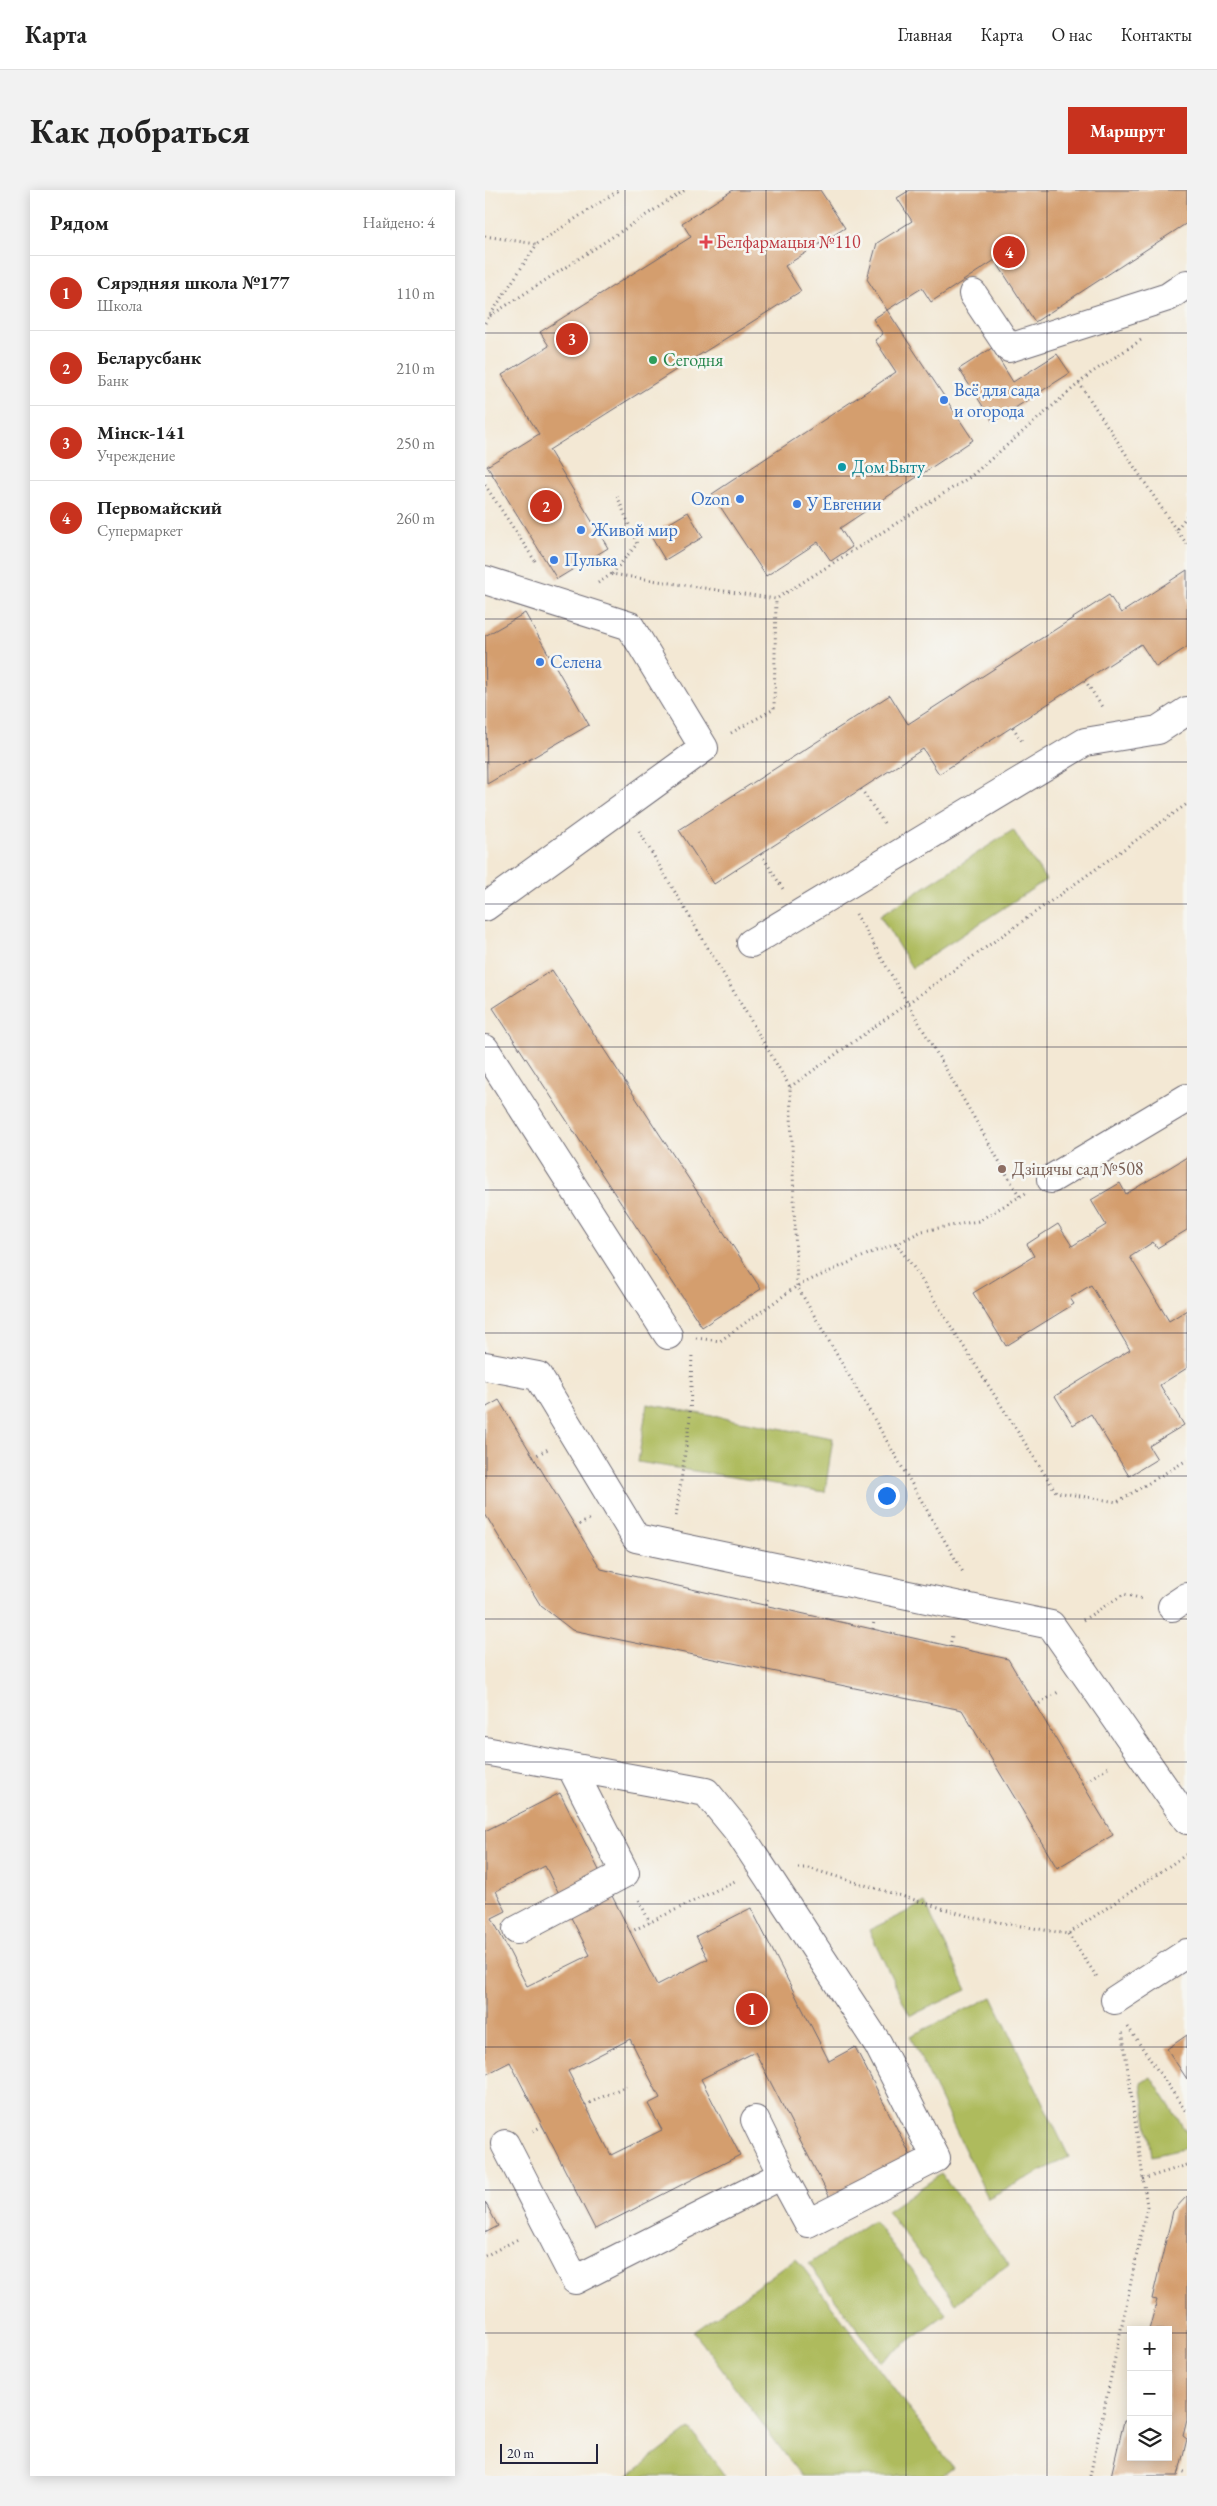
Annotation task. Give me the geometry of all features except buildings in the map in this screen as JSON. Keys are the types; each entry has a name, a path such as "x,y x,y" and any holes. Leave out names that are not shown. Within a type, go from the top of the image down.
{"lane":[{"path":"973,294 1009,348 1168,297 1187,284"},
{"path":"485,580 630,626 704,748 485,907"},
{"path":"751,943 1085,742 1158,730 1187,711"},
{"path":"485,1049 680,1341"},
{"path":"1051,1178 1187,1098"},
{"path":"485,1366 537,1376 636,1538 1051,1625 1057,1637 1187,1820"},
{"path":"485,1750 706,1792 738,1831 878,2044 936,2158 807,2223 755,2120"},
{"path":"517,1930 625,1873 571,1767"},
{"path":"1118,2008 1187,1954"},
{"path":"505,2144 575,2280 782,2175"}],"path":[{"path":"485,324 537,244 619,190"},
{"path":"490,316 685,190"},
{"path":"485,236 537,244"},
{"path":"611,574 776,599 970,477 1091,373 1147,336"},
{"path":"1079,383 1187,544"},
{"path":"485,485 538,566"},
{"path":"565,606 611,574 637,544 616,493"},
{"path":"1176,530 1187,516"},
{"path":"704,748 773,709 776,599"},
{"path":"861,789 903,852"},
{"path":"790,1087 1187,804"},
{"path":"624,806 790,1087 797,1286 985,1612"},
{"path":"761,854 800,914"},
{"path":"842,888 907,1004 1020,1197"},
{"path":"720,1341 797,1286 922,1231 978,1222 1051,1178"},
{"path":"896,1244 914,1268 1056,1492 1117,1502 1187,1460"},
{"path":"671,1546 690,1418 680,1341"},
{"path":"1057,1637 1124,1594"},
{"path":"808,1868 975,1918 1068,1934 1187,1854"},
{"path":"630,1932 762,1867"},
{"path":"1068,1934 1187,2113"},
{"path":"1090,2476 1147,2206 1118,2008"},
{"path":"585,2105 626,2086"},
{"path":"1143,2179 1187,2165"},
{"path":"485,2256 546,2224"},
{"path":"1179,2470 1187,2473"}],"green space":[{"path":"1013,830 1046,880 912,968 880,916"},
{"path":"647,1404 833,1438 825,1492 638,1462"},
{"path":"925,1903 967,1990 910,2016 869,1930"},
{"path":"992,1997 1069,2157 988,2198 910,2036"},
{"path":"1151,2077 1187,2133 1187,2148 1152,2156 1141,2083"},
{"path":"941,2174 1009,2264 956,2303 887,2211"},
{"path":"873,2220 946,2314 881,2361 809,2264"},
{"path":"796,2258 953,2468 942,2476 801,2476 694,2332"},
{"path":"690,2429 725,2476 628,2476"}],"place":[{"name":"Белфармацыя №110","path":"706,242"},
{"name":"Первомайский","path":"1009,252"},
{"name":"Мінск-141","path":"572,339"},
{"name":"Сегодня","path":"653,360"},
{"name":"Всё для сада и огорода","path":"944,400"},
{"name":"Дом Быту","path":"842,467"},
{"name":"Ozon","path":"740,499"},
{"name":"У Евгении","path":"797,504"},
{"name":"Беларусбанк","path":"546,506"},
{"name":"Живой мир","path":"581,530"},
{"name":"Пулька","path":"554,560"},
{"name":"Селена","path":"540,662"},
{"name":"Дзіцячы сад №508","path":"1002,1169"},
{"name":"Сярэдняя школа №177","path":"752,2009"}]}
